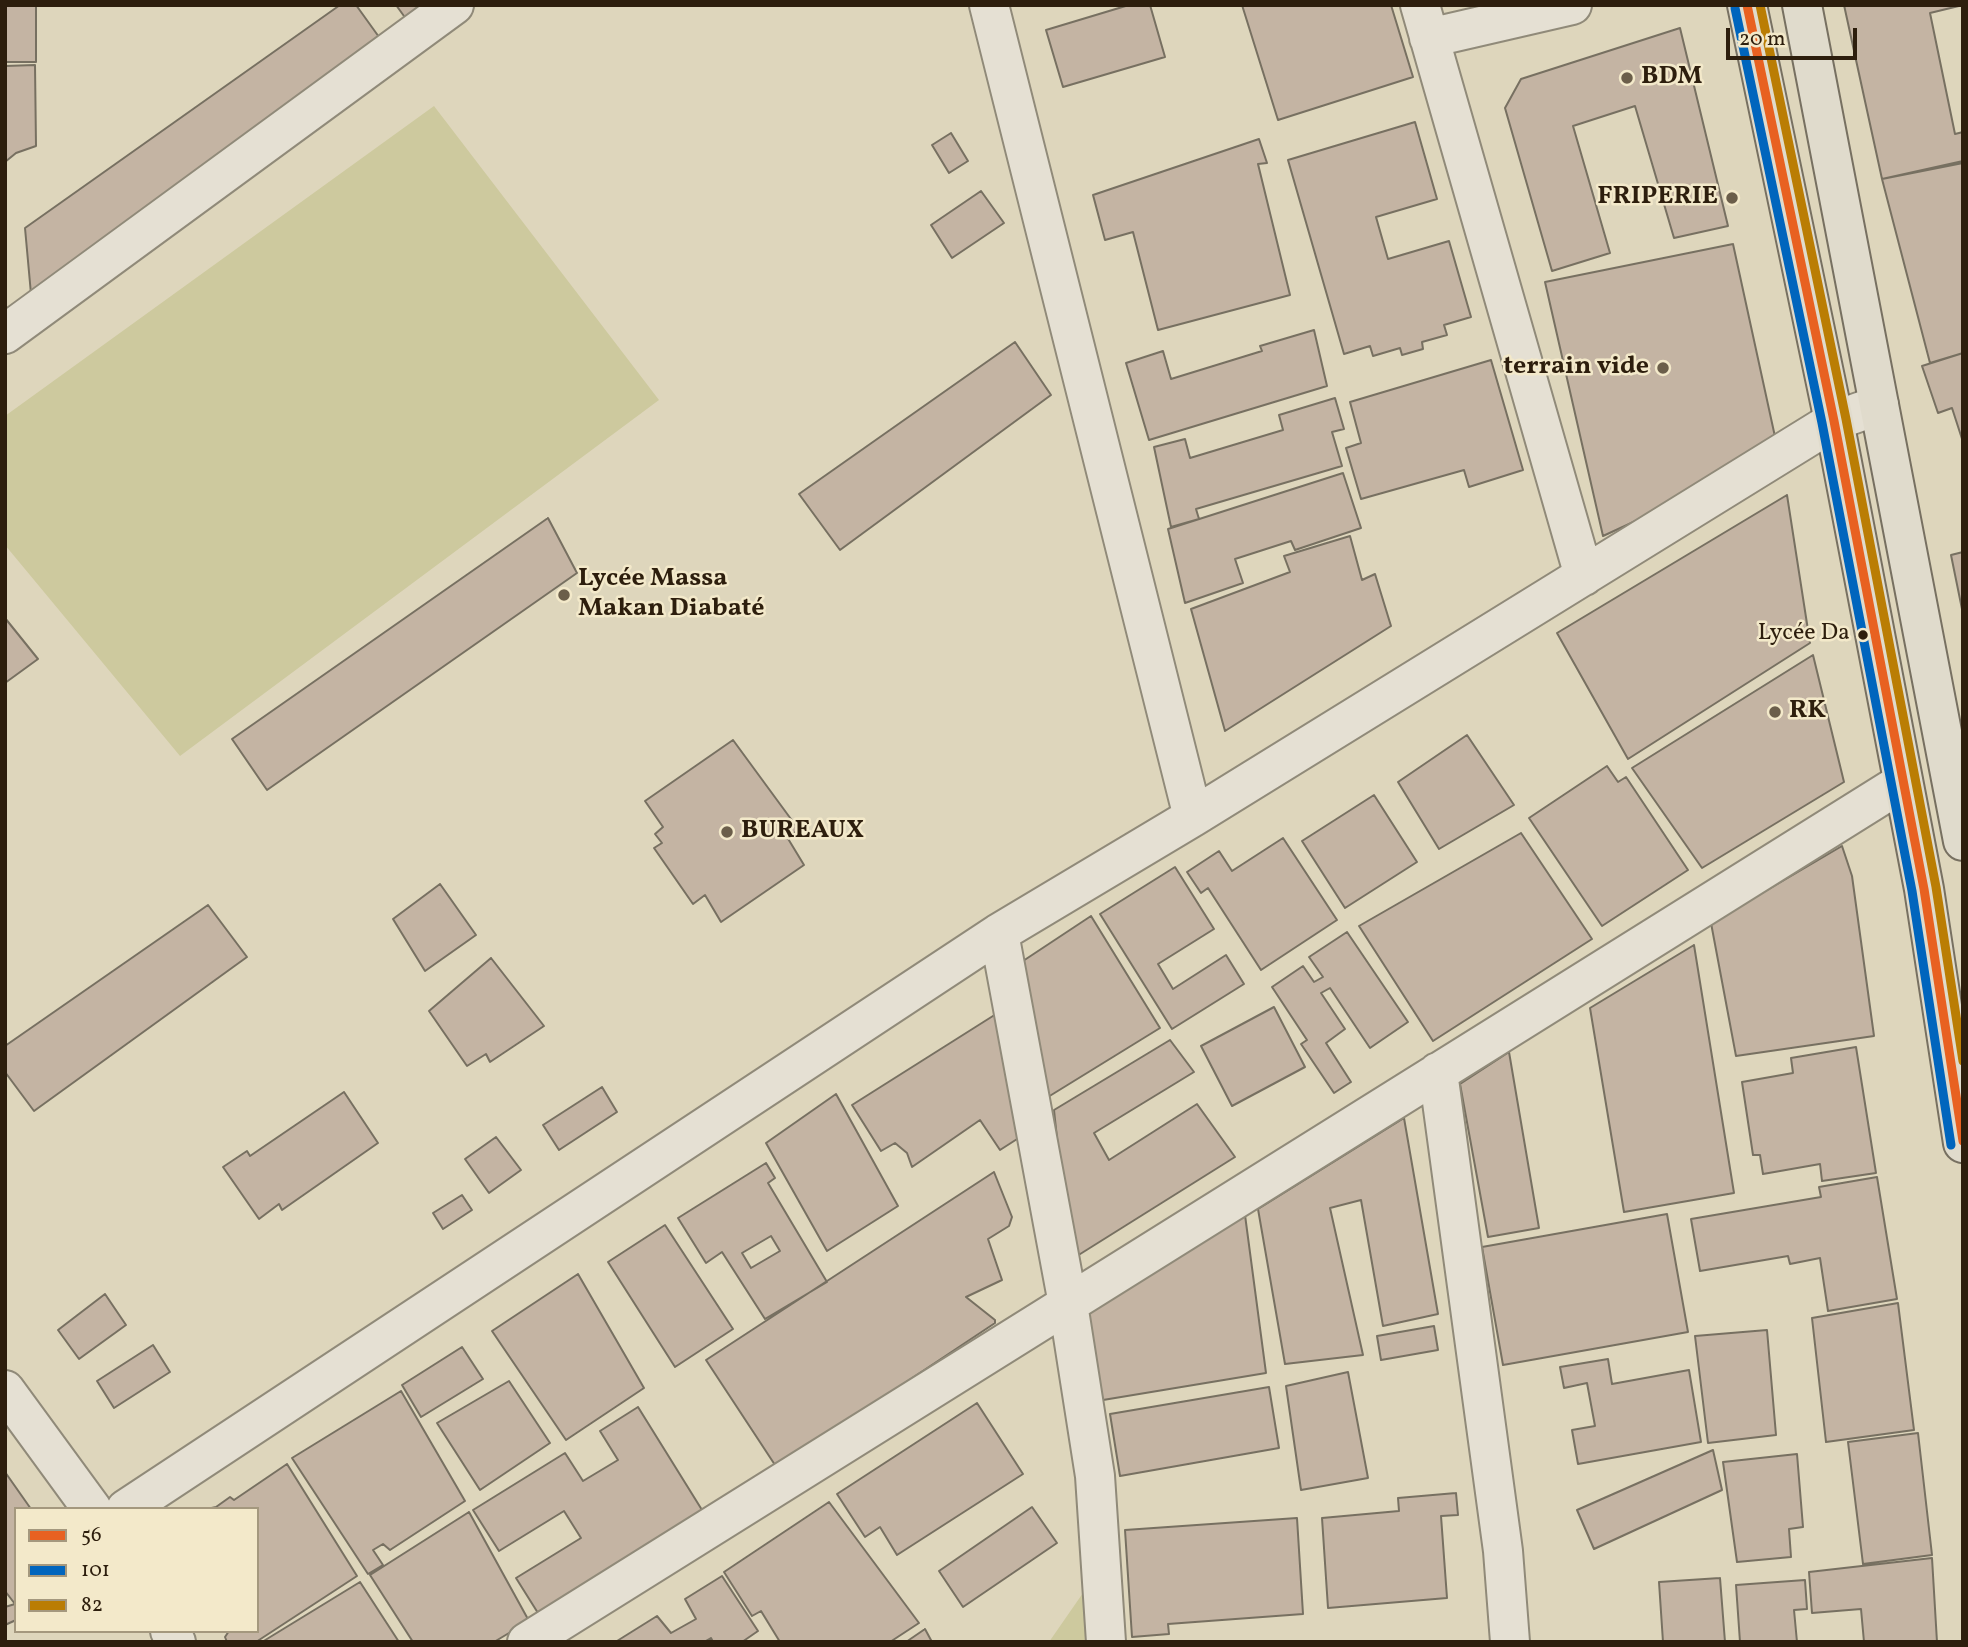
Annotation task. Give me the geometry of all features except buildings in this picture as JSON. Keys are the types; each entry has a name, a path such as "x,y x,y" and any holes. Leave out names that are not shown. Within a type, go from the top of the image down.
{"main road":[{"path":"1747,5 1834,421 1924,889 1963,1143"},
{"path":"1802,5 1963,841"}],"street":[{"path":"5,334 454,5"},
{"path":"989,5 1193,817"},
{"path":"1572,5 1424,22 1584,576"},
{"path":"129,1507 999,933 1193,817 1834,421 1879,405"},
{"path":"527,1642 569,1631 1068,1304 1903,782"},
{"path":"999,933 1068,1304 1096,1476 1105,1642"},
{"path":"1438,1072 1503,1550 1510,1642"},
{"path":"5,1390 91,1507"}],"shaded area":[{"path":"434,106 659,400 180,756 5,545 5,416"},
{"path":"1101,1567 1106,1642 1049,1642"}],"transit line":[{"name":"56","path":"1747,5 1834,421 1924,889 1963,1141"},
{"name":"82","path":"1760,5 1846,419 1936,887 1963,1061"},
{"name":"101","path":"1735,8 1822,423 1912,891 1951,1145"}],"place":[{"name":"BDM","path":"1627,78"},
{"name":"FRIPERIE","path":"1732,198"},
{"name":"terrain vide","path":"1663,368"},
{"name":"Lycée Massa Makan Diabaté","path":"564,595"},
{"name":"Lycée Da","path":"1863,635"},
{"name":"RK","path":"1775,712"},
{"name":"BUREAUX","path":"727,832"}]}
